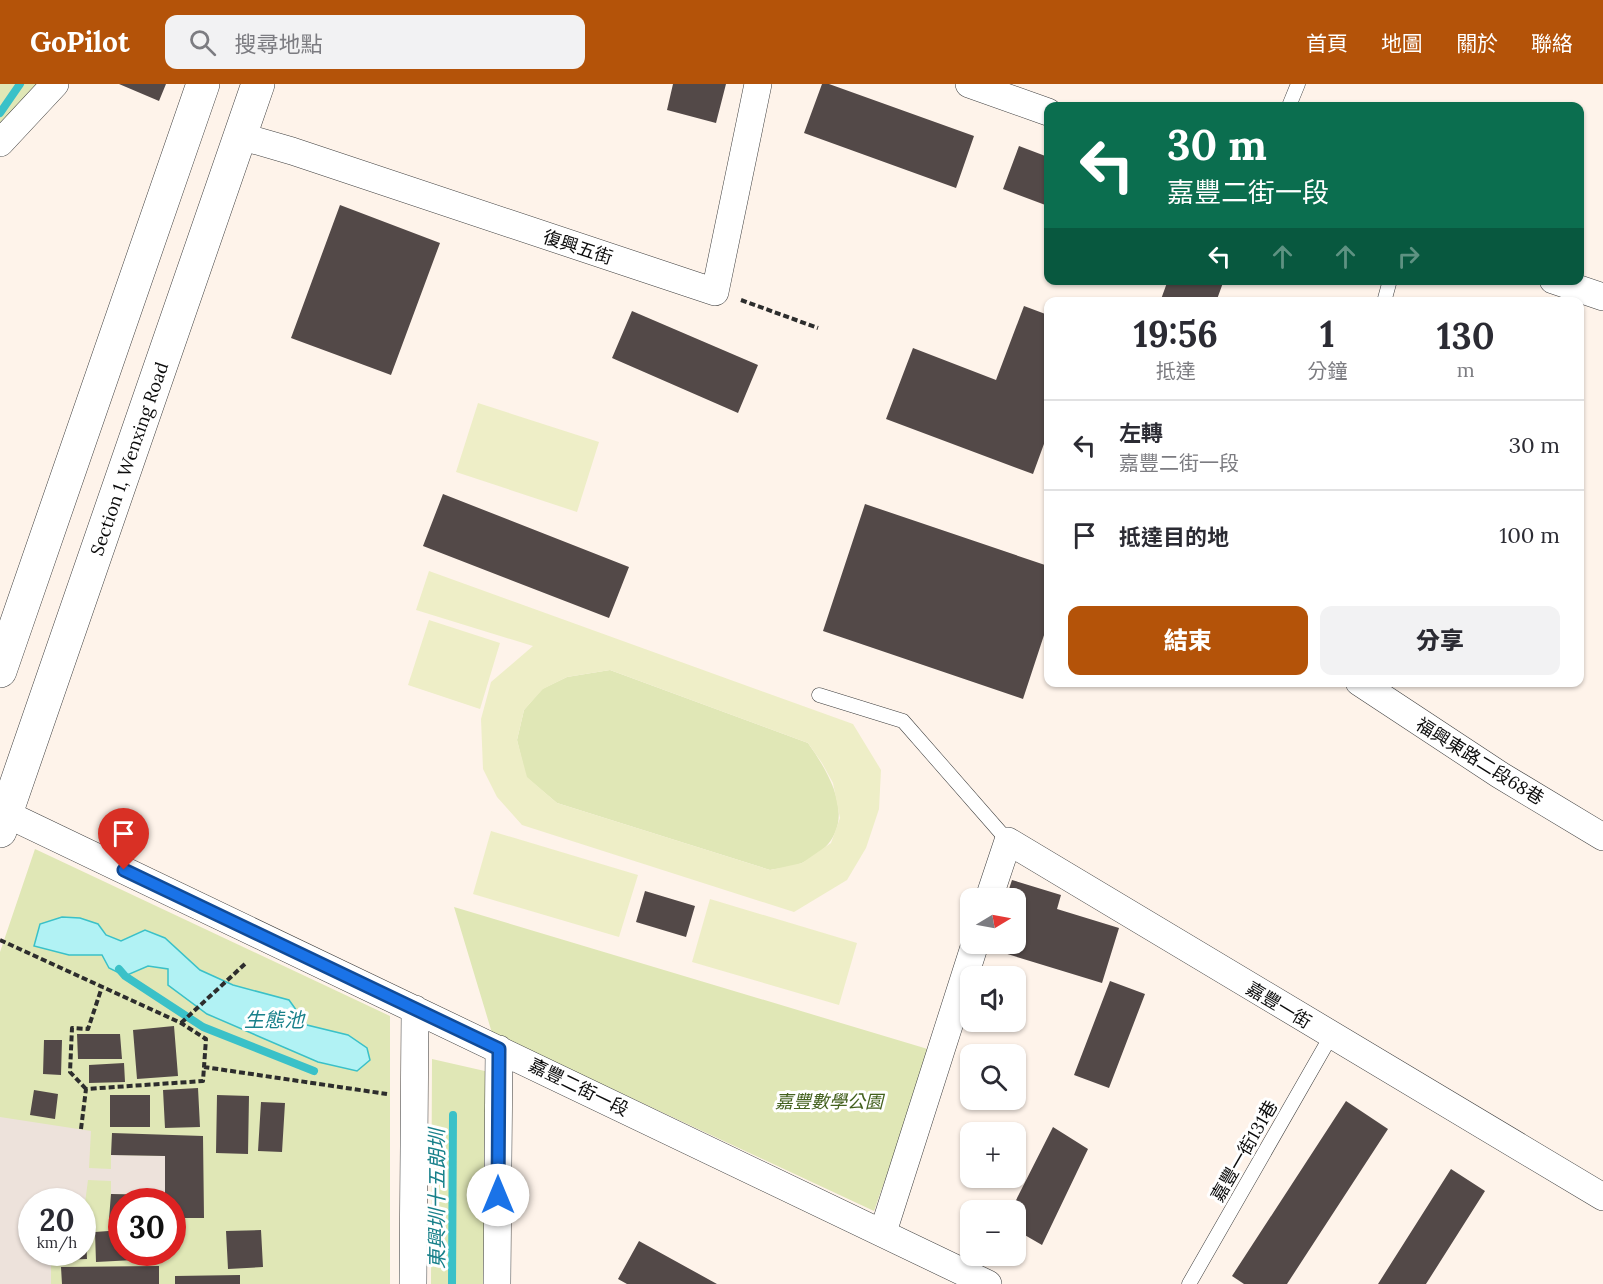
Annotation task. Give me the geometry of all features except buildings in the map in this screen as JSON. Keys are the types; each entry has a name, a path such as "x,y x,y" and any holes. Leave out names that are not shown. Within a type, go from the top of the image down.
{"street":[{"path":"0,142 55,84"},
{"path":"0,671 202,84"},
{"name":"Section 1, Wenxing Road","path":"2,818 258,84"},
{"path":"715,292 758,84"},
{"path":"969,84 1044,111"},
{"name":"復興五街","path":"240,136 715,292"},
{"path":"1568,285 1603,297"},
{"name":"福興東路二段68巷","path":"1367,687 1500,775 1603,837"},
{"name":"嘉豐二街一段","path":"2,818 415,1009 988,1284"},
{"path":"992,888 1008,841"},
{"name":"嘉豐一街","path":"1008,841 1603,1197"},
{"path":"883,1232 972,954"},
{"path":"413,1284 415,1009"},
{"path":"497,1284 499,1049"}],"lane":[{"path":"1291,102 1298,84"},
{"path":"819,695 903,721 1008,841"},
{"name":"嘉豐一街131巷","path":"1189,1284 1331,1036"}],"path":[{"path":"715,292 818,328"},
{"path":"0,940 181,1023 206,1039 203,1081 86,1089"},
{"path":"181,1023 246,963"},
{"path":"86,1089 70,1072 72,1028 88,1029 102,987"},
{"path":"204,1067 389,1094"},
{"path":"81,1129 86,1089"}],"green space":[{"path":"0,84 55,84 0,143"},
{"path":"478,403 599,442 577,512 456,472"},
{"path":"429,571 853,724 881,770 879,809 866,848 847,880 794,912 522,825 497,797 483,769 481,719 491,682 533,646 416,610","holes":["610,670 808,743 833,783 840,818 831,843 802,863 770,870 557,803 527,777 517,740 524,710 543,689 567,677"]},
{"path":"429,620 500,643 480,709 408,685"},
{"path":"610,670 808,743 828,775 835,792 838,824 832,838 821,851 802,863 770,870 557,803 526,777 517,740 524,710 542,689 567,677"},
{"path":"491,831 638,875 619,937 473,894"},
{"path":"35,849 390,1016 390,1284 0,1284 0,952"},
{"path":"710,899 857,943 839,1005 692,962"},
{"name":"嘉豐數學公園","path":"454,907 931,1050 874,1211 492,1033"},
{"path":"432,1059 498,1074 486,1284 431,1284"}],"shaded area":[{"path":"0,1117 91,1131 89,1168 111,1169 111,1155 165,1156 165,1188 111,1188 111,1181 88,1180 87,1188 18,1188 18,1266 51,1266 51,1284 0,1284"}],"water":[{"name":"生態池","path":"62,917 80,918 98,924 106,935 121,941 145,930 165,938 200,970 233,985 289,1000 307,1025 348,1035 367,1048 370,1060 357,1071 318,1062 207,1014 168,985 168,969 148,966 125,976 109,968 102,955 69,955 34,946 40,924"}],"waterway":[{"path":"0,113 20,84"},
{"name":"東興圳十五朗圳","path":"119,969 125,976 203,1027 314,1071"},
{"name":"東興圳十五朗圳","path":"452,1284 453,1115"}],"route":[{"path":"124,870 499,1049 498,1195"}]}
